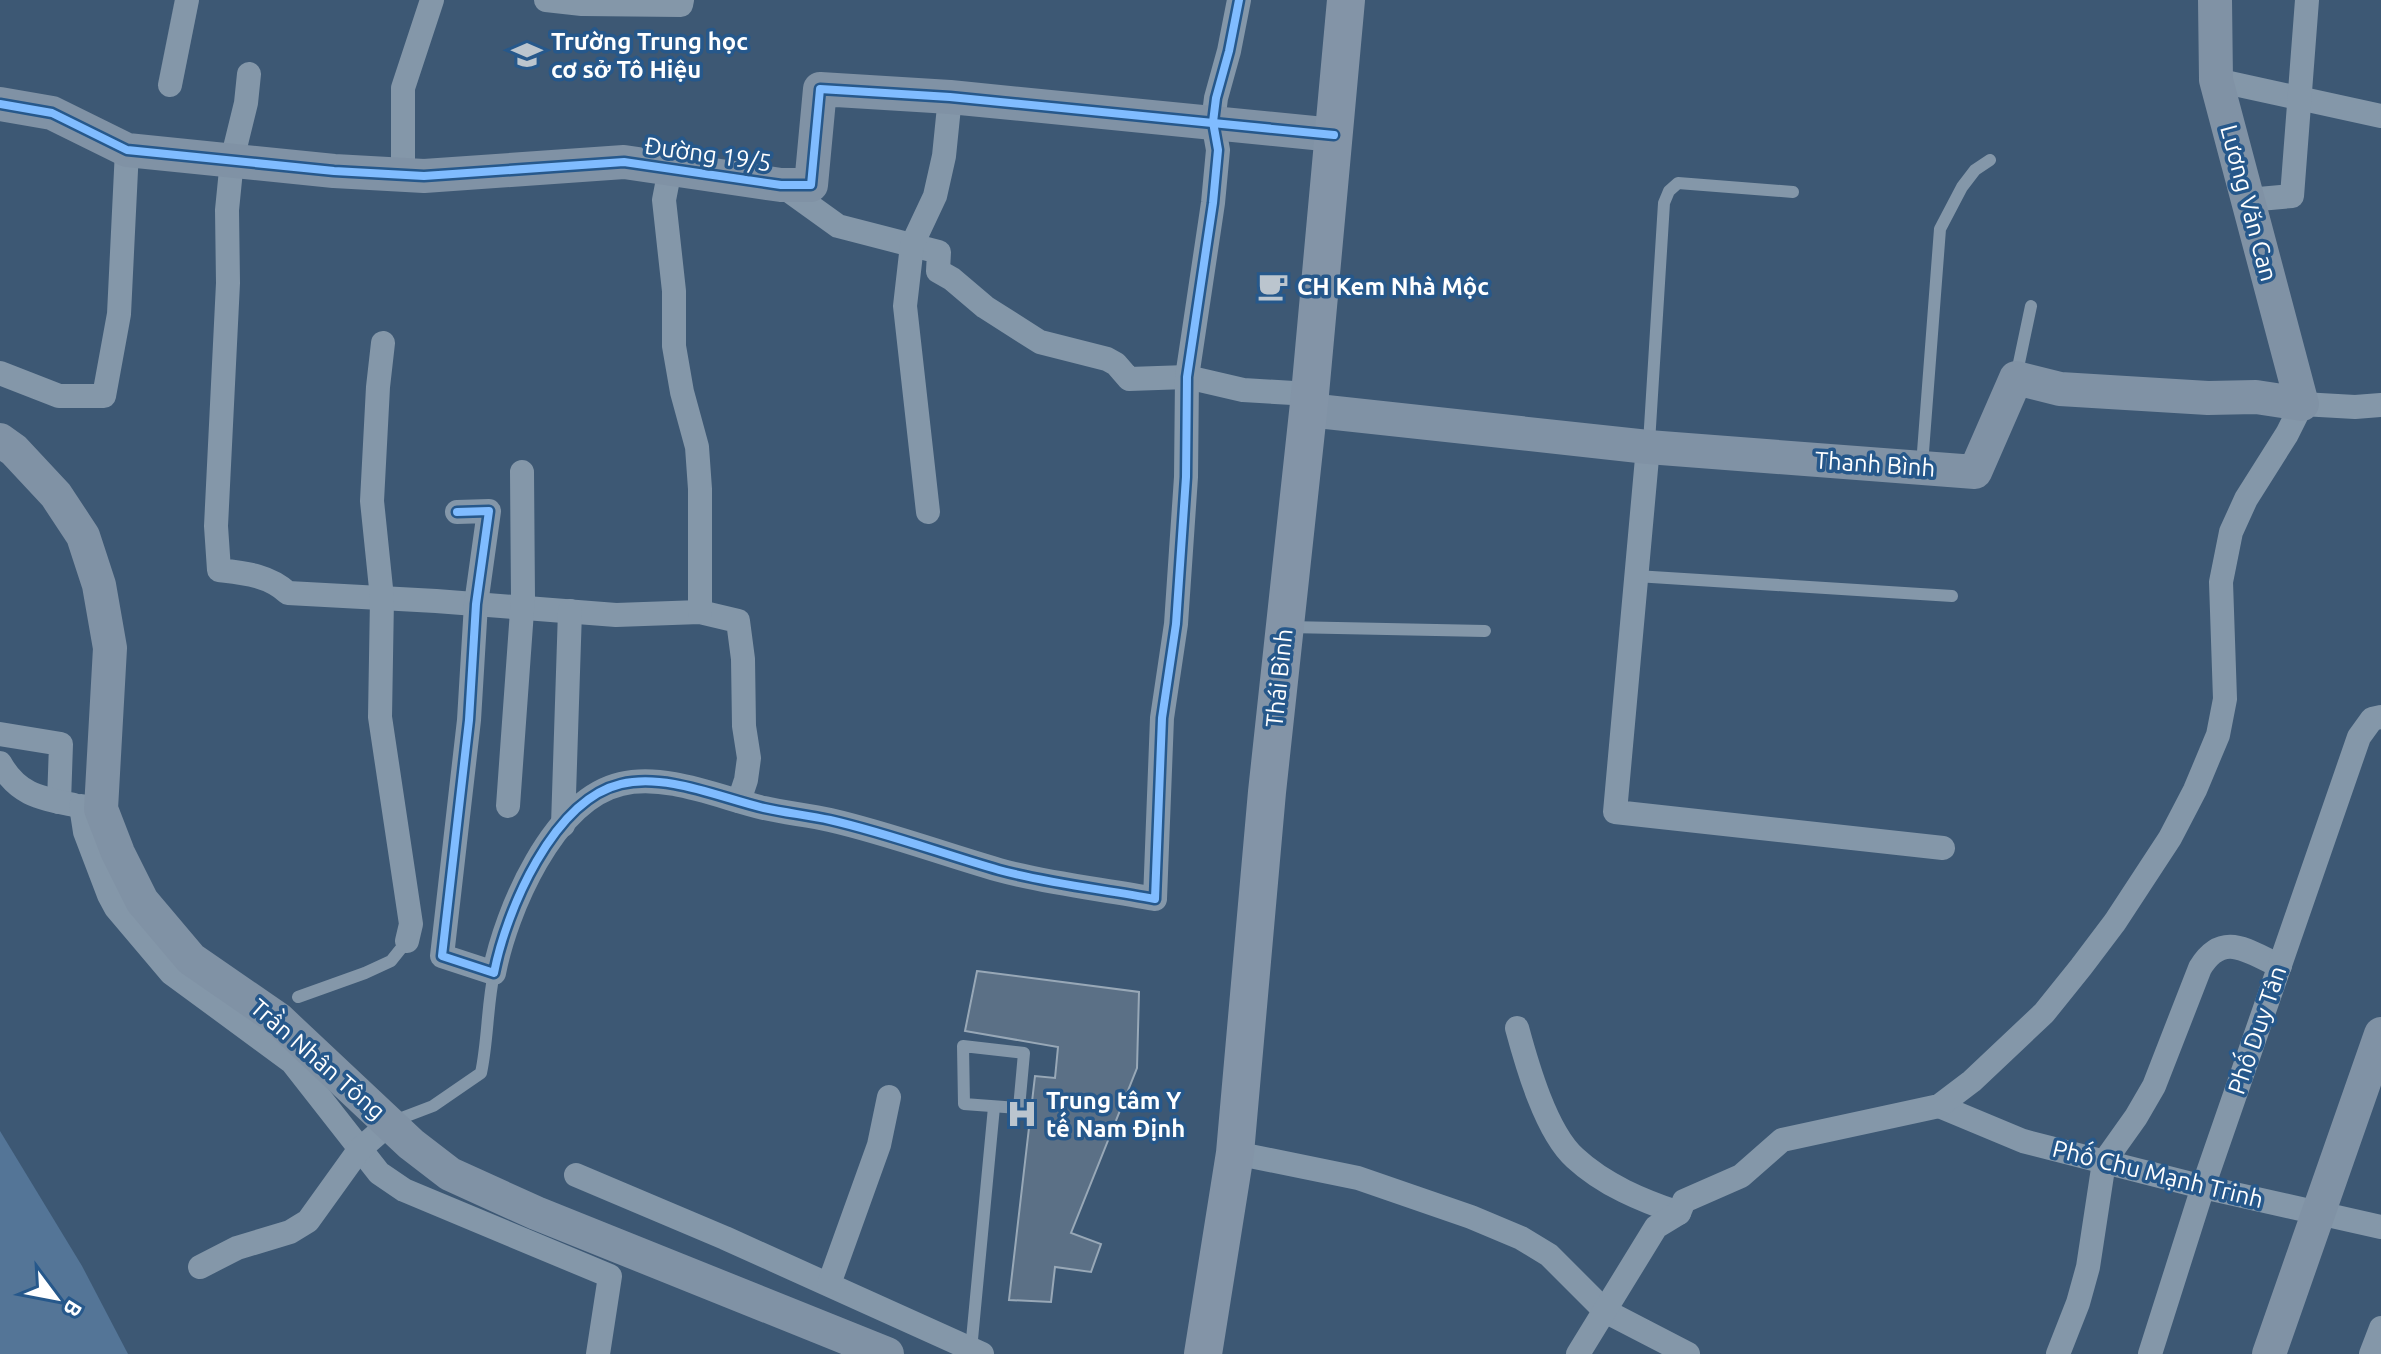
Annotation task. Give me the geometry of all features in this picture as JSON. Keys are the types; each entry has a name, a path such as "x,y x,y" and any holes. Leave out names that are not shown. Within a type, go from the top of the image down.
{"main road":[{"name":"Thái Bình","path":"1203,1354 1235,1153 1267,792 1309,402 1346,0"}],"street":[{"path":"170,85 187,0"},
{"path":"403,175 403,88 432,0"},
{"path":"546,0 681,5 682,0"},
{"path":"457,512 489,511 476,604 469,720 442,956 494,973 500,941 521,891 547,843 583,803 620,784 682,787 763,808 830,820 1002,871 1155,899 1162,718 1176,624 1186,477 1187,377 1213,203 1218,150 1213,122 1239,0"},
{"name":"Lương Văn Can","path":"2215,0 2216,80 2302,404"},
{"path":"2248,200 2292,196 2307,0"},
{"path":"249,74 246,103 232,160 227,210 228,283 216,526 219,570 251,574 278,584 288,593 616,615 700,612 738,621 743,659 744,726 749,758 739,801"},
{"path":"2216,80 2381,116"},
{"name":"Đường 19/5","path":"0,104 52,113 127,150 424,176 624,162 781,185 811,185 820,89 950,97 1334,135"},
{"path":"928,512 905,306 912,245 935,196 944,156 950,97"},
{"path":"0,373 59,396 104,396 119,314 127,150"},
{"path":"670,169 664,200 674,291 674,346 682,392 697,447 699,475 700,612"},
{"path":"781,185 838,226 940,253 938,271 1004,321 1040,342 1107,359 1129,379 1187,377 1309,402"},
{"path":"383,343 372,501 382,598 380,717 411,924 407,941"},
{"path":"2016,378 2060,389 2208,398 2256,397 2355,407 2381,405"},
{"name":"Thanh Bình","path":"1309,402 1648,447 1975,472 2016,378"},
{"path":"1578,1354 1656,1227 1679,1213 1684,1201 1741,1176 1782,1140 1939,1106 1972,1081 2044,1013 2140,885 2170,838 2195,790 2218,735 2225,699 2221,582 2231,532 2246,499 2302,404"},
{"name":"Trần Nhân Tông","path":"0,440 14,450 56,495 83,536 99,585 110,648 81,806 118,853 142,901 191,959 278,1019 431,1161 471,1186 887,1354"},
{"path":"1648,447 1615,812 1943,848"},
{"path":"508,806 522,607 522,472"},
{"path":"563,825 570,611"},
{"name":"Phố Duy Tân","path":"2150,1354 2203,1187 2359,737 2372,719 2381,717"},
{"path":"0,734 61,744 81,806 85,832 116,908 171,973 292,1062 379,1173 404,1190 610,1276 598,1354"},
{"path":"0,763 18,787 43,799 81,806"},
{"path":"2058,1354 2088,1267 2104,1162 2154,1086 2200,968 2210,952 2224,946 2238,947 2280,966"},
{"path":"1517,1028 1530,1075 1554,1127 1573,1156 1602,1178 1644,1201 1679,1213"},
{"path":"2269,1354 2381,1034"},
{"path":"829,1284 879,1145 889,1097"},
{"name":"Phố Chu Mạnh Trinh","path":"1939,1106 2023,1141 2203,1187 2381,1227"},
{"path":"200,1267 237,1248 299,1228 308,1221 359,1150 391,1122"},
{"path":"1235,1153 1358,1178 1458,1212 1521,1238 1549,1255 1605,1311 1688,1354"},
{"path":"576,1175 829,1284 977,1352"},
{"path":"2371,1354 2381,1328"}],"lane":[{"path":"1922,468 1940,229 1962,187 1975,170 1990,160"},
{"path":"1648,447 1664,203 1669,191 1678,183 1793,192"},
{"path":"2016,378 2031,306"},
{"path":"1636,576 1952,596"},
{"path":"1284,627 1485,631"},
{"path":"298,997 391,961 407,941"},
{"path":"391,1122 433,1106 481,1073 486,1046 488,999 494,973"},
{"path":"963,1046 1024,1053 1019,1108 994,1107 964,1104 963,1046"},
{"path":"977,1352 994,1107"}],"water":[{"path":"0,1131 82,1266 128,1354 0,1354"}],"building":[{"path":"977,971 1139,992 1137,1068 1071,1233 1101,1244 1091,1272 1055,1267 1051,1302 1009,1300 1035,1076 1055,1078 1058,1047 965,1031"}],"cycle path":[{"path":"457,512 489,511 476,604 469,720 442,956 494,973 509,920 536,861 554,834 574,812 597,794 638,781 675,784 764,808 851,825 1018,875 1155,899 1162,718 1176,624 1186,477 1187,377 1213,203 1218,150 1213,122 1216,98 1239,0"},
{"path":"0,104 52,113 127,150 334,171 424,176 624,162 781,185 811,185 820,89 950,97 1334,135"}],"place":[{"name":"Trường Trung học cơ sở Tô Hiệu","path":"527,55"},
{"name":"CH Kem Nhà Mộc","path":"1273,286"},
{"name":"Trung tâm Y tế Nam Định","path":"1022,1114"}]}
